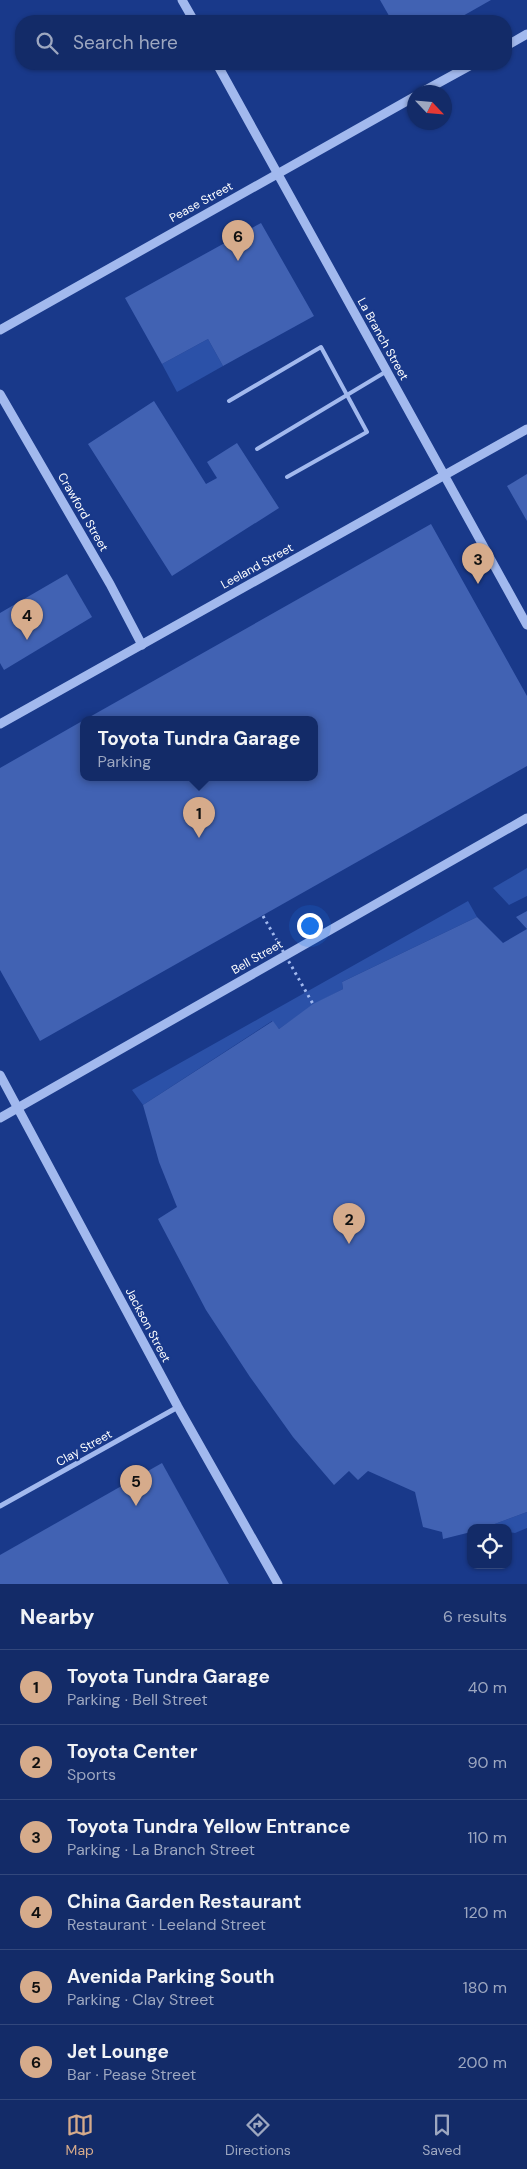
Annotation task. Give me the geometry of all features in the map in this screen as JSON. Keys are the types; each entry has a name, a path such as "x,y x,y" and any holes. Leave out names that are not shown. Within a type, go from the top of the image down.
{"street":[{"path":"182,0 191,15"},
{"path":"512,43 527,34"},
{"name":"La Branch Street","path":"220,70 527,626"},
{"path":"435,85 463,70"},
{"name":"Pease Street","path":"0,330 407,101"},
{"name":"Crawford Street","path":"0,394 110,584 142,645"},
{"name":"Leeland Street","path":"0,724 527,429"},
{"name":"Bell Street","path":"0,1118 527,818"},
{"name":"Jackson Street","path":"0,1075 178,1407 278,1584"},
{"name":"Clay Street","path":"0,1506 178,1407"}],"lane":[{"path":"230,402 321,347 367,432 287,477"},
{"path":"257,449 387,371"}],"path":[{"path":"263,916 314,1004"}],"shaded area":[{"path":"208,339 223,366 177,392 162,364"},
{"path":"527,868 527,896 509,905 493,888"},
{"path":"468,901 477,917 342,982 343,989 313,1005 279,1029 272,1021 143,1105 132,1090"},
{"path":"527,1512 527,1528 515,1533 512,1533 512,1524 495,1524"}],"building":[{"path":"380,0 491,0 465,15 389,15"},
{"path":"261,223 314,316 223,366 208,339 162,364 125,298"},
{"path":"154,401 206,484 217,478 207,462 237,443 279,508 172,576 88,444"},
{"path":"527,474 527,521 507,486"},
{"path":"431,524 527,696 527,766 40,1041 0,970 0,768 80,722 80,781 318,781 318,716 91,716"},
{"path":"67,574 92,617 4,670 0,663 0,613"},
{"path":"527,911 527,929 516,917"},
{"path":"477,917 503,943 527,929 527,1512 495,1524 467,1524 467,1533 443,1539 442,1532 423,1527 415,1492 368,1471 358,1480 349,1471 334,1485 293,1437 250,1377 206,1310 158,1219 177,1207 159,1162 143,1105 273,1021 279,1029 313,1004 343,989 342,982"},
{"path":"162,1463 229,1584 0,1584 0,1555"}],"place":[{"name":"Jet Lounge","path":"238,261"},
{"name":"Toyota Tundra Yellow Entrance","path":"478,584"},
{"name":"China Garden Restaurant","path":"27,640"},
{"name":"Toyota Tundra Garage","path":"199,838"},
{"name":"Toyota Center","path":"349,1244"},
{"name":"Avenida Parking South","path":"136,1506"}]}
